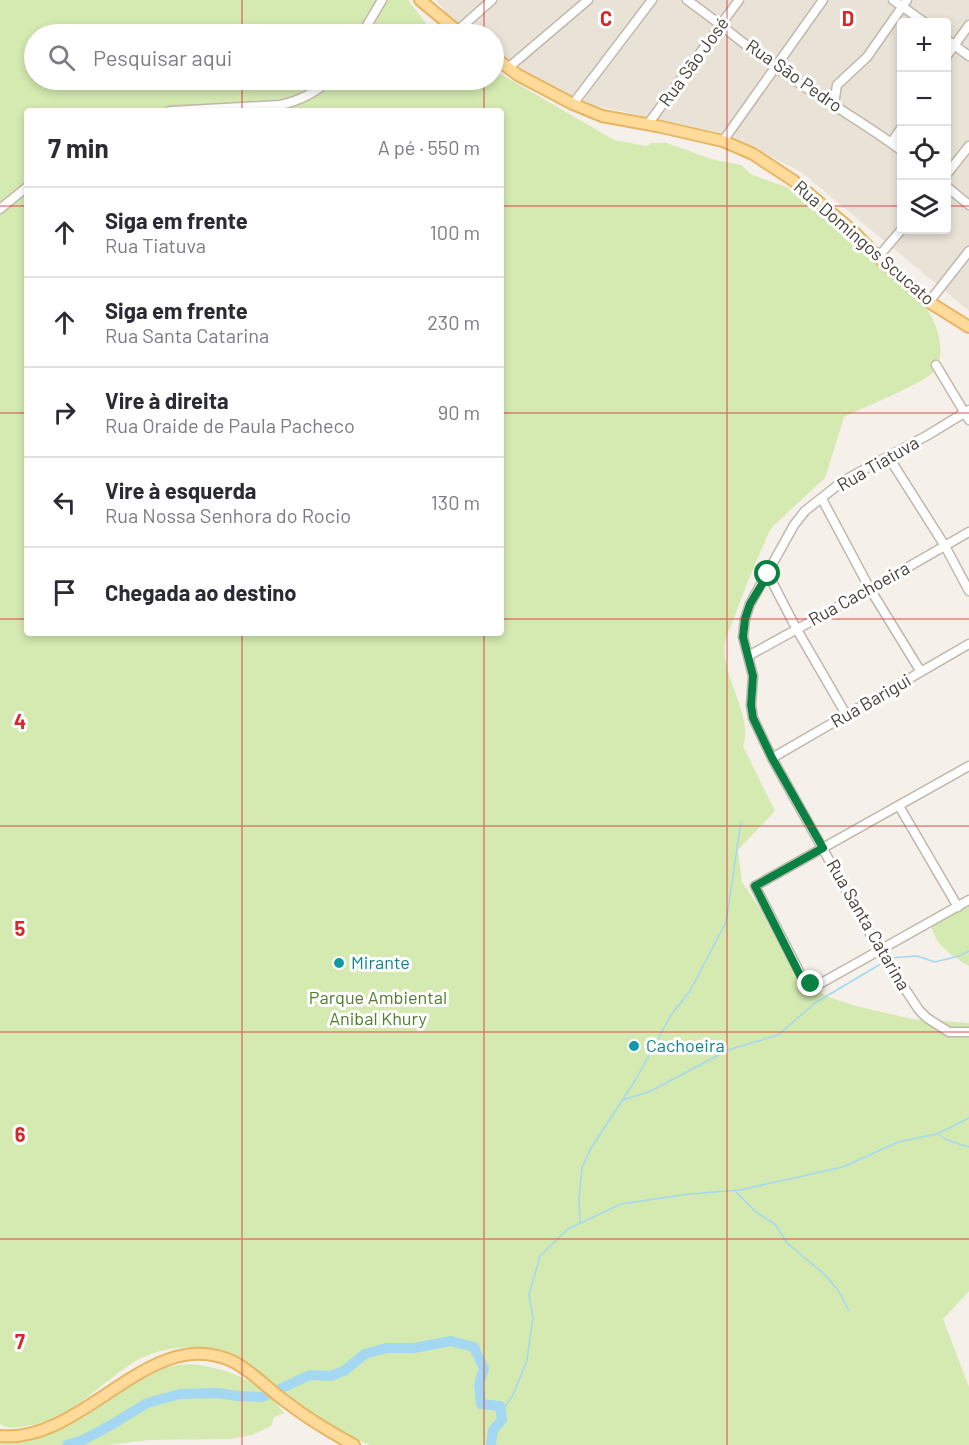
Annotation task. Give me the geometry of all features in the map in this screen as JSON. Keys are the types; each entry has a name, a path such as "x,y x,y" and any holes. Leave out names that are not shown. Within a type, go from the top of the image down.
{"main road":[{"path":"420,0 448,24"},
{"name":"Rua Domingos Scucato","path":"504,65 573,104 602,116 723,141 753,154 794,181 854,232 878,257 929,302 969,327"},
{"path":"0,1438 35,1433 69,1419 149,1366 172,1358 197,1354 216,1356 234,1362 322,1428 354,1445"},
{"path":"0,1438 9,1445"}],"street":[{"path":"368,24 382,0"},
{"path":"468,24 492,0"},
{"path":"508,68 588,0"},
{"path":"573,104 652,0"},
{"name":"Rua São Pedro","path":"687,0 722,24 775,66 897,147"},
{"name":"Rua São José","path":"648,124 739,0"},
{"path":"723,141 823,0"},
{"path":"893,0 904,3 920,18"},
{"path":"834,104 837,85 867,57 904,3"},
{"path":"951,41 969,25"},
{"path":"951,43 969,56"},
{"path":"225,108 280,105 294,102 316,90"},
{"path":"891,143 897,134"},
{"path":"951,169 969,146"},
{"path":"0,209 24,189"},
{"path":"951,190 969,205"},
{"path":"878,257 898,234"},
{"path":"929,302 969,251"},
{"path":"936,365 968,414"},
{"name":"Rua Tiatuva","path":"748,656 743,637 750,604 794,525 805,511 843,482 968,414"},
{"path":"888,456 945,546 969,591"},
{"path":"822,499 870,589 921,672"},
{"name":"Rua Cachoeira","path":"748,656 969,532"},
{"path":"768,574 847,716"},
{"name":"Rua Barigui","path":"772,758 969,644"},
{"name":"Rua Santa Catarina","path":"748,656 753,676 751,705 753,718 772,758 880,951 919,1010 927,1018 950,1032 969,1032"},
{"path":"969,767 755,886 801,977 811,984 823,982 969,900"},
{"path":"899,806 958,907"}],"shaded area":[{"path":"436,0 969,0 969,311 801,172 727,134 574,101 504,61 504,24 455,24"}],"green space":[{"name":"Parque Ambiental Anibal Khury","path":"0,0 408,0 426,24 24,24 24,90 504,90 504,76 614,140 646,146 652,143 667,143 711,159 741,165 752,175 787,187 927,309 939,338 939,363 935,370 920,382 844,417 825,478 769,532 727,635 725,656 744,721 743,746 775,811 738,850 742,882 760,909 789,963 814,988 828,997 912,1019 969,1023 969,1291 943,1319 969,1387 969,1445 370,1445 320,1422 271,1381 240,1360 206,1348 187,1347 162,1351 139,1359 58,1416 43,1422 10,1427 0,1424"},
{"path":"969,901 969,966 950,954 940,944 931,924"},
{"path":"191,1364 219,1369 244,1378 265,1393 284,1413 274,1417 271,1426 252,1435 231,1439 148,1440 107,1445 0,1445 0,1443 42,1436 61,1427 156,1370"}],"waterway":[{"path":"580,1223 579,1198 582,1168 591,1148 635,1081 671,1015 690,991 726,922 741,822"},
{"path":"890,958 917,956 935,962 969,951"},
{"path":"623,1100 651,1091 728,1050 778,1035 815,1003 884,962"},
{"path":"501,1413 513,1395 527,1360 533,1317 529,1295 540,1256 568,1229 621,1204 689,1194 740,1190 843,1167 898,1142 937,1134 969,1118"},
{"path":"938,1134 947,1140 969,1147"},
{"path":"735,1191 756,1212 775,1224 787,1243 823,1273 838,1290 849,1310"},
{"path":"67,1445 83,1440 147,1403 180,1394 218,1393 262,1397 310,1375 330,1376 344,1371 365,1354 386,1348 414,1348 451,1341 474,1347 484,1369 479,1384 481,1404 500,1406 502,1420 493,1430 491,1445"}],"place":[{"name":"Mirante","path":"339,963"},
{"name":"Cachoeira","path":"634,1046"}],"route":[{"path":"768,574 750,604 743,637 753,676 751,705 753,718 772,758 823,848 755,886 801,977 811,984"}]}
